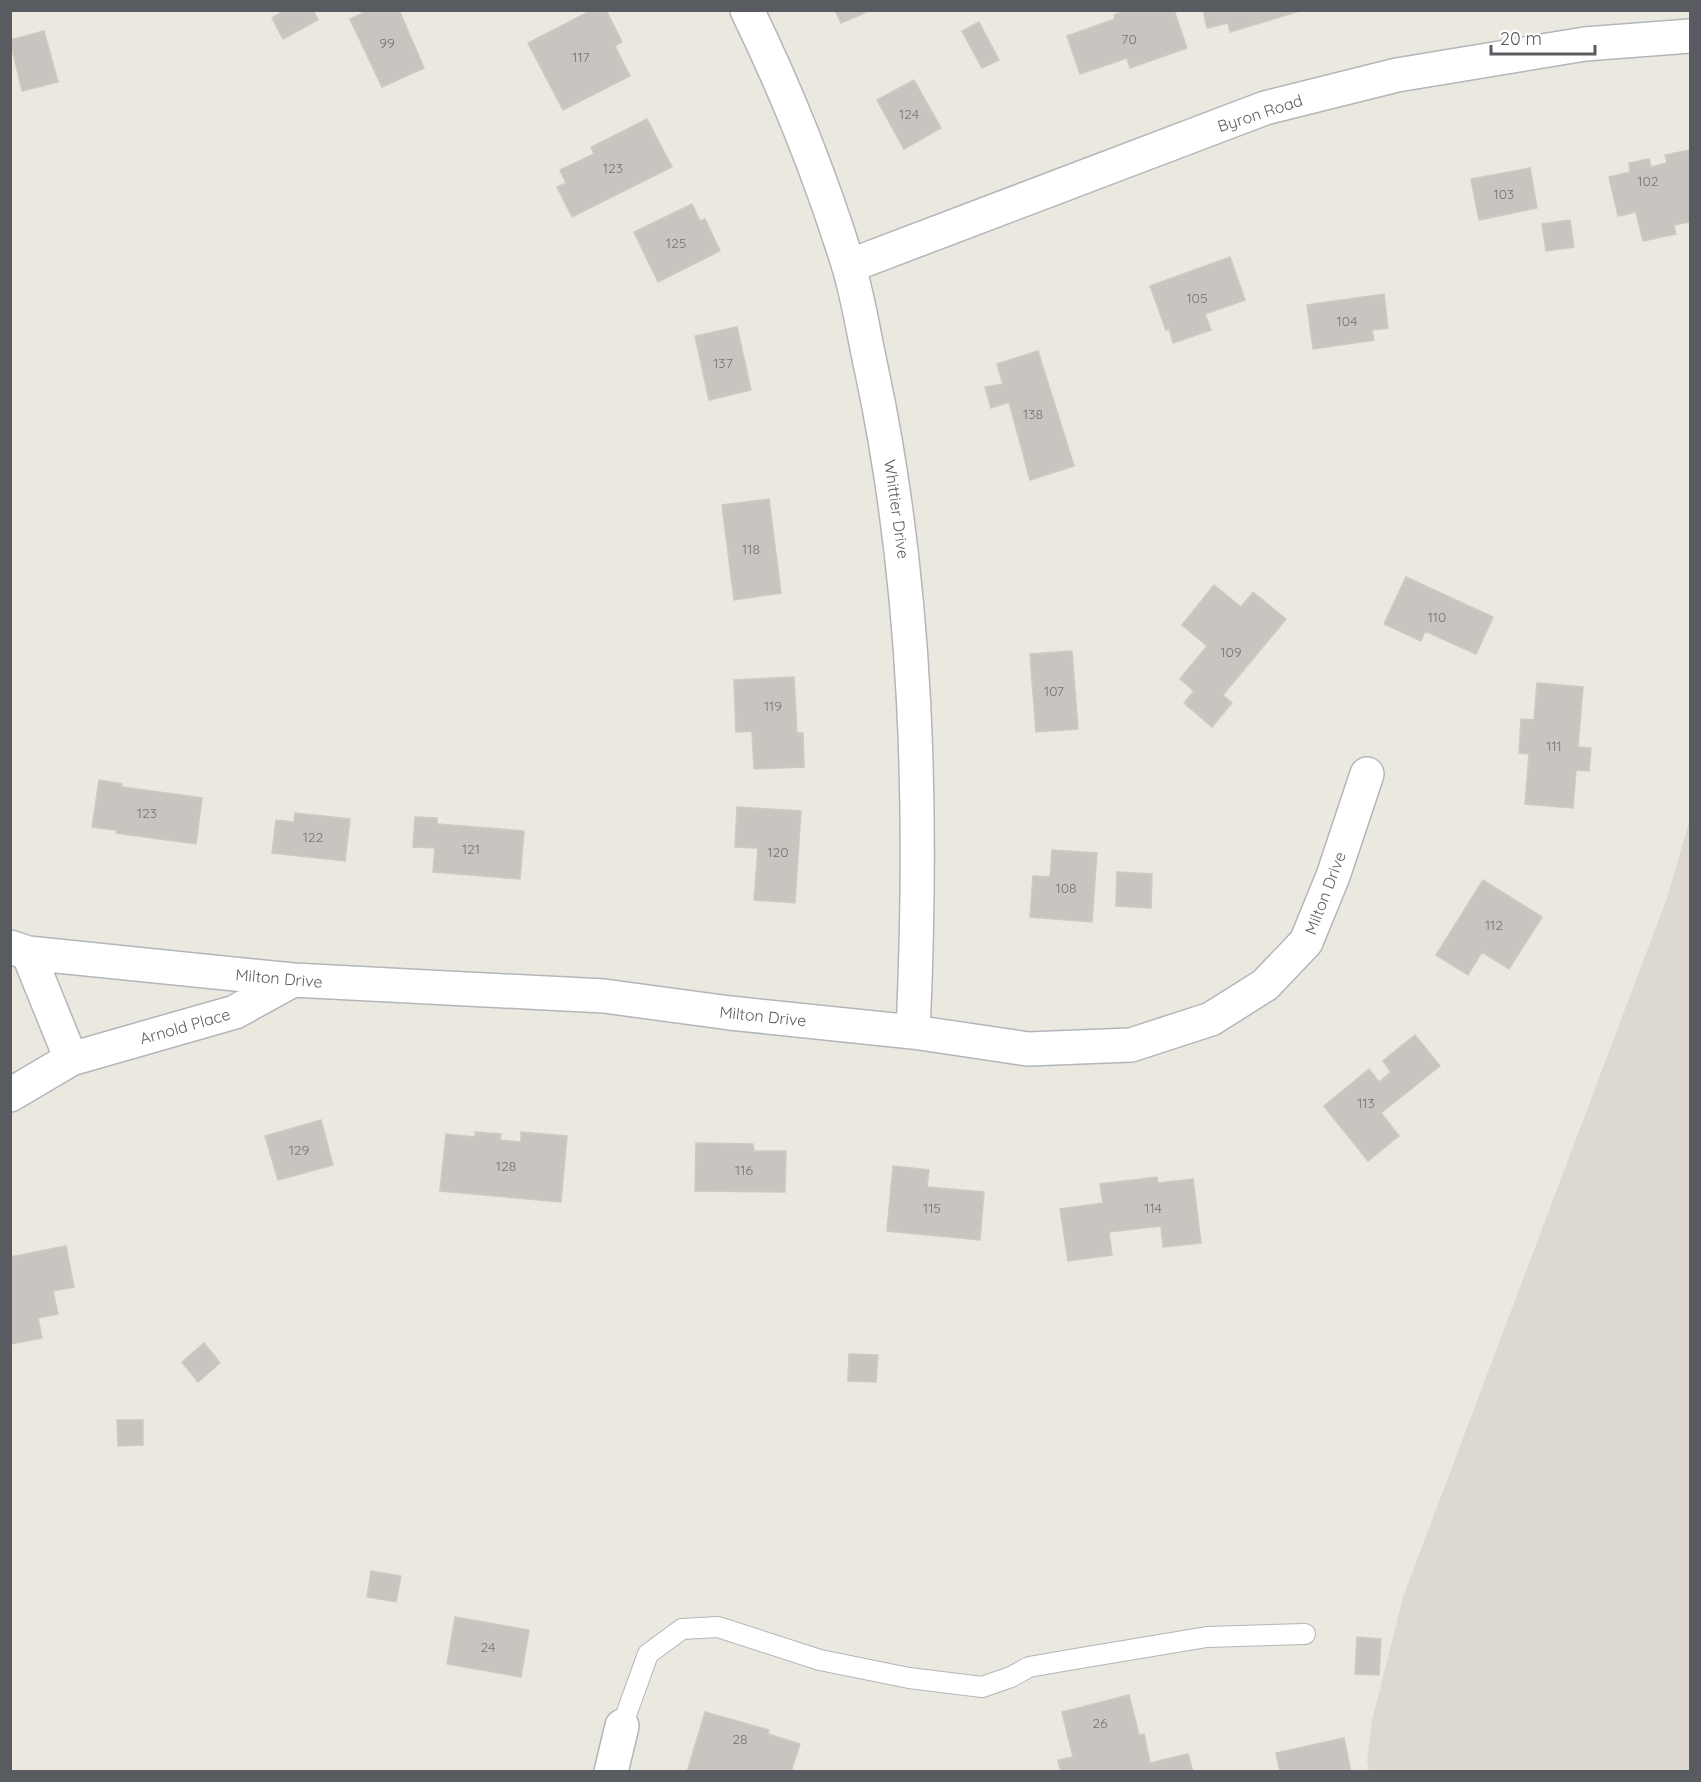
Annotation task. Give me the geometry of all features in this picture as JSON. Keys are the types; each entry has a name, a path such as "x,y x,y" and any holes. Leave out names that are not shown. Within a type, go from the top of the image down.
{"street":[{"name":"Whittier Drive","path":"747,10 785,88 849,266 889,452 904,557 917,790 919,903 913,1032"},
{"name":"Byron Road","path":"849,266 1264,108 1397,75 1585,44 1690,36"},
{"name":"Milton Drive","path":"19,950 293,980 604,996 730,1013 913,1032 1028,1049 1131,1045 1211,1019 1265,985 1306,942 1333,876 1367,774"},
{"path":"19,950 71,1059"},
{"name":"Arnold Place","path":"10,1095 71,1059 236,1012 293,980"},
{"path":"611,1772 622,1726"}],"lane":[{"path":"622,1726 648,1654 682,1629 718,1627 820,1660 909,1678 982,1687 1011,1677 1029,1667 1208,1637 1305,1634"}],"shaded area":[{"path":"1690,819 1690,1771 1369,1771 1367,1761 1372,1720 1403,1597 1667,898"}],"building":[{"path":"285,10 313,10 318,20 283,39 272,18"},
{"path":"369,10 399,10 424,68 382,87 350,19"},
{"path":"592,10 606,10 622,42 615,46 630,76 563,110 528,43"},
{"path":"835,10 871,10 841,23"},
{"path":"1126,10 1174,10 1187,48 1130,68 1127,58 1080,74 1067,36 1115,19 1114,15"},
{"path":"1203,10 1303,10 1230,32 1228,23 1207,28"},
{"path":"979,22 999,60 982,68 962,31"},
{"path":"44,31 58,82 22,91 10,40"},
{"path":"914,80 941,128 904,149 877,100"},
{"path":"647,119 672,167 572,217 557,187 566,183 560,170 594,154 591,147"},
{"path":"1690,150 1690,222 1674,225 1676,234 1643,241 1636,212 1618,216 1609,177 1630,172 1629,163 1649,159 1651,167 1667,163 1665,155"},
{"path":"1530,168 1537,208 1479,220 1471,179"},
{"path":"692,204 700,221 705,219 720,251 658,282 634,232"},
{"path":"1570,220 1574,247 1546,251 1542,224"},
{"path":"1230,257 1245,300 1205,314 1211,330 1173,343 1169,328 1166,330 1150,286"},
{"path":"1384,294 1388,328 1372,330 1374,340 1313,349 1307,305"},
{"path":"737,327 751,390 709,400 695,336"},
{"path":"1038,351 1074,466 1030,480 1009,402 991,408 985,387 1003,384 997,364"},
{"path":"769,499 781,593 734,600 722,505"},
{"path":"1406,577 1493,617 1476,654 1425,631 1421,641 1384,624"},
{"path":"1214,585 1241,607 1253,592 1286,619 1223,695 1232,703 1212,727 1184,703 1194,691 1180,679 1207,646 1182,625"},
{"path":"1072,651 1078,729 1036,732 1030,654"},
{"path":"794,677 797,733 803,733 804,767 754,769 752,731 736,732 734,680"},
{"path":"1537,683 1583,687 1578,747 1591,748 1589,771 1576,770 1573,808 1525,804 1529,754 1519,753 1521,719 1534,720"},
{"path":"99,780 122,784 122,787 202,798 196,844 116,833 116,830 92,827"},
{"path":"737,807 801,811 795,903 754,900 758,848 735,847"},
{"path":"295,813 350,819 345,861 272,853 276,820 294,822"},
{"path":"415,817 437,818 437,824 524,831 520,879 433,872 435,848 413,847"},
{"path":"1052,850 1097,853 1092,922 1030,917 1033,876 1050,877"},
{"path":"1117,872 1152,874 1151,908 1116,906"},
{"path":"1483,880 1542,917 1509,969 1482,952 1468,975 1436,955"},
{"path":"1415,1035 1440,1066 1381,1113 1399,1136 1368,1161 1324,1106 1369,1069 1379,1082 1391,1072 1383,1061"},
{"path":"321,1120 333,1165 278,1180 265,1136"},
{"path":"475,1132 501,1134 500,1140 521,1142 521,1132 567,1136 561,1202 440,1191 446,1134 475,1137"},
{"path":"696,1143 753,1144 754,1151 786,1151 785,1192 695,1191"},
{"path":"893,1166 929,1170 927,1187 984,1192 980,1240 887,1231"},
{"path":"1157,1177 1158,1183 1193,1179 1201,1243 1163,1247 1161,1226 1109,1232 1112,1255 1068,1261 1060,1209 1103,1203 1100,1184"},
{"path":"66,1246 74,1287 53,1291 58,1314 38,1318 42,1338 10,1344 10,1257"},
{"path":"204,1343 220,1363 198,1382 182,1362"},
{"path":"849,1354 878,1355 876,1382 848,1381"},
{"path":"117,1420 143,1420 143,1445 118,1446"},
{"path":"371,1571 401,1576 396,1602 367,1597"},
{"path":"455,1617 529,1630 521,1677 447,1664"},
{"path":"1357,1637 1381,1639 1379,1675 1355,1674"},
{"path":"1129,1695 1139,1735 1144,1734 1150,1763 1188,1754 1193,1772 1061,1772 1058,1760 1073,1757 1062,1712"},
{"path":"705,1712 769,1730 768,1734 800,1744 791,1772 698,1772 688,1769"},
{"path":"1344,1738 1351,1772 1280,1772 1276,1753"}]}
